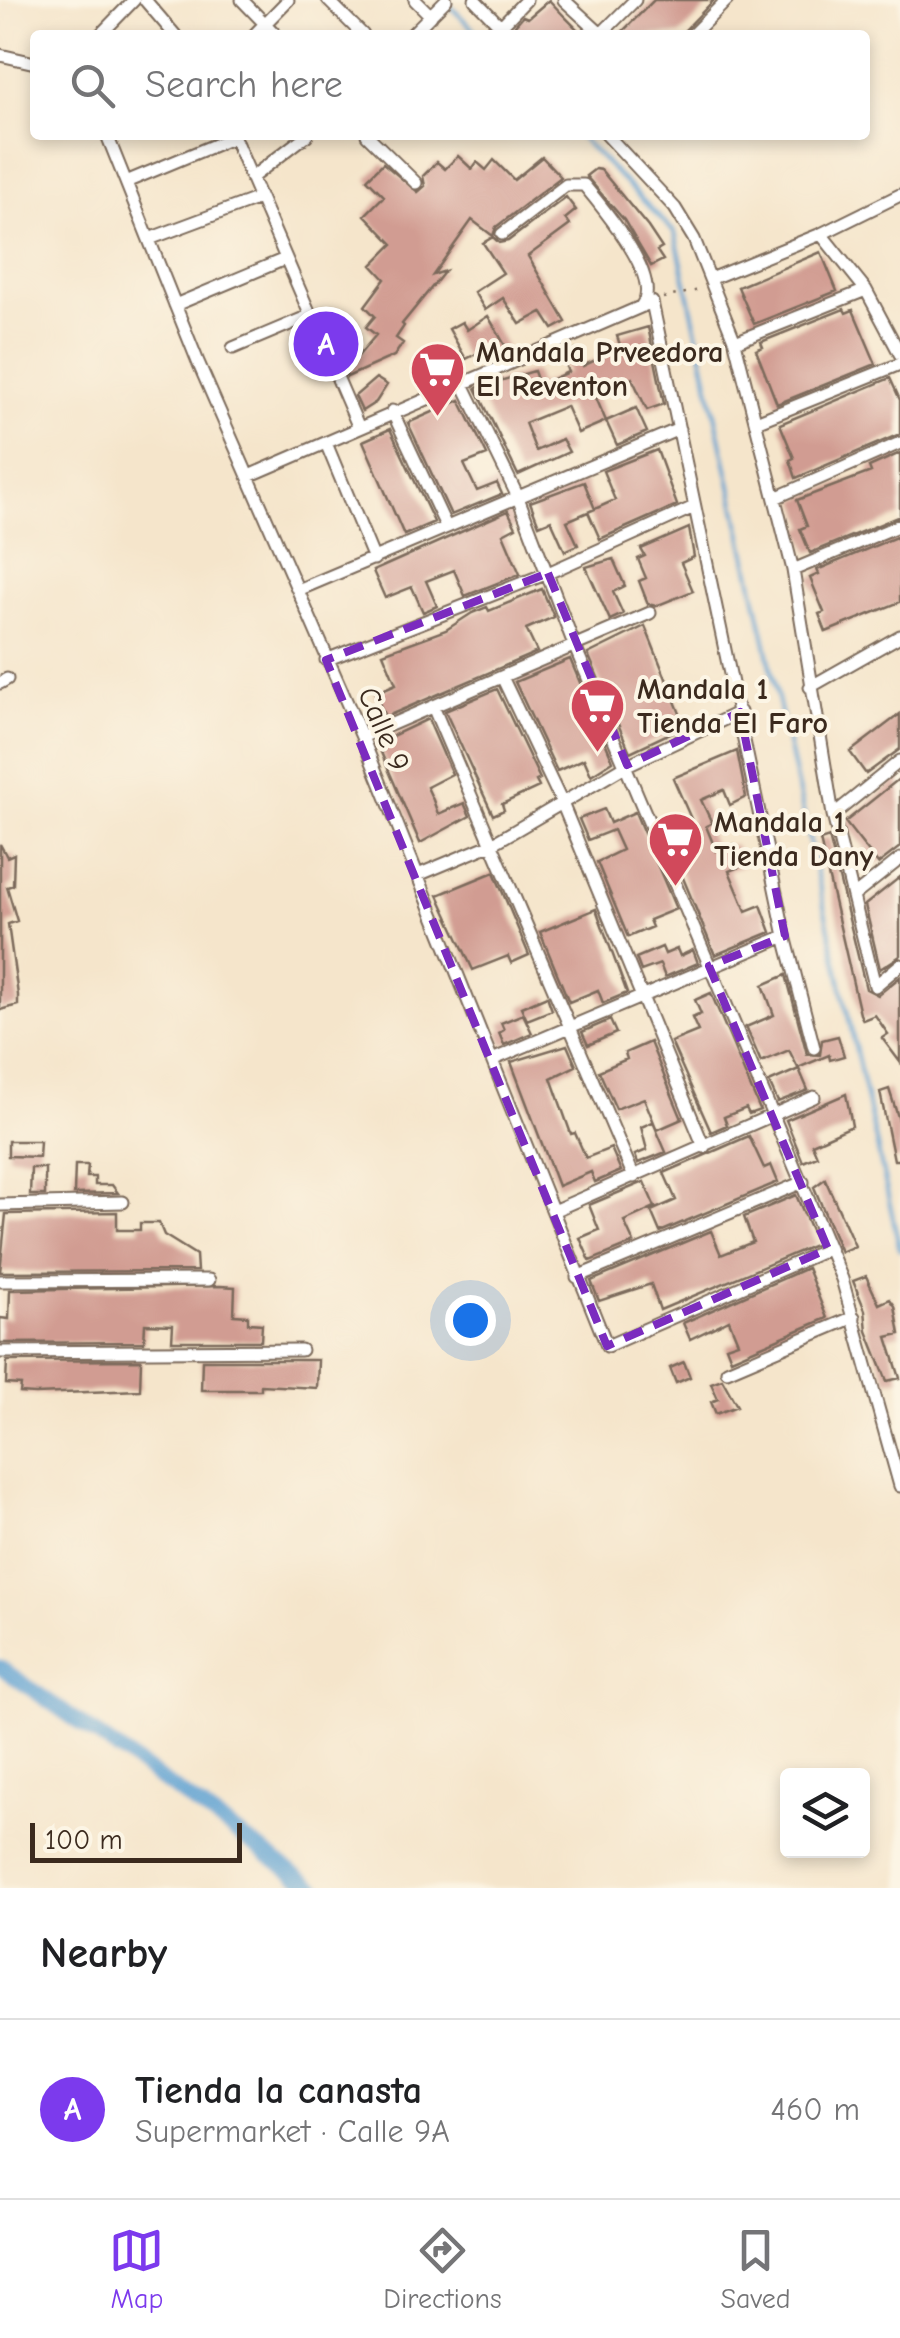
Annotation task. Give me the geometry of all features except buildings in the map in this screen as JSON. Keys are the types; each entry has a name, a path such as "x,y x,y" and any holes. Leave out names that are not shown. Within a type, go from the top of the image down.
{"street":[{"path":"105,30 134,0"},
{"path":"145,0 171,30"},
{"path":"242,0 271,30"},
{"path":"258,30 288,0"},
{"path":"328,0 358,30"},
{"path":"416,0 439,7 416,30"},
{"path":"476,0 504,30"},
{"path":"506,30 526,0"},
{"path":"564,0 596,30"},
{"path":"606,30 634,0"},
{"path":"697,30 727,0"},
{"path":"0,55 30,62"},
{"name":"Calle 9","path":"109,140 175,304 362,738 607,1346 828,1249"},
{"path":"126,182 225,140"},
{"path":"236,140 359,428"},
{"path":"250,178 299,140"},
{"path":"371,140 416,183"},
{"path":"612,140 674,208 735,342 793,570 833,815 856,894 855,916 875,986 900,965"},
{"path":"502,234 566,185 584,185 608,215 648,280 648,298 637,311"},
{"path":"706,284 900,195"},
{"path":"149,239 259,198"},
{"path":"821,234 866,290 900,354"},
{"path":"175,304 285,259"},
{"path":"735,342 866,290"},
{"path":"250,475 461,380 652,302 785,936 814,1048"},
{"path":"234,348 309,316"},
{"path":"756,422 900,364"},
{"path":"461,380 517,495 576,646 804,1182 854,1317 900,1486"},
{"path":"392,411 446,526"},
{"path":"298,590 679,430"},
{"path":"326,443 374,559"},
{"path":"775,498 900,444"},
{"path":"326,660 548,574 694,507"},
{"path":"793,570 900,525"},
{"path":"362,738 650,613"},
{"path":"810,687 900,636"},
{"path":"503,679 562,803 704,1147"},
{"path":"434,709 634,1177"},
{"path":"418,875 492,844 626,765 740,712"},
{"path":"833,815 900,761"},
{"path":"856,894 900,859"},
{"path":"492,1060 568,1024 785,936"},
{"path":"552,1212 814,1097"},
{"path":"577,1276 804,1182"},
{"path":"0,1205 123,1202"},
{"path":"0,1280 209,1280"},
{"path":"727,1370 854,1317"},
{"path":"0,1352 301,1350"}],"path":[{"path":"674,295 706,284"}],"highlighted area":[{"path":"548,573 627,765 740,712 785,936 709,966 828,1249 607,1346 326,660"}],"waterway":[{"path":"447,3 474,30"},
{"path":"583,140 675,233 900,1250"},
{"path":"0,1667 315,1888"}],"place":[{"name":"Tienda la canasta","path":"326,344"},
{"name":"Mandala Prveedora El Reventon","path":"437,418"},
{"name":"Mandala 1 Tienda El Faro","path":"598,755"},
{"name":"Mandala 1 Tienda Dany","path":"675,888"}]}
